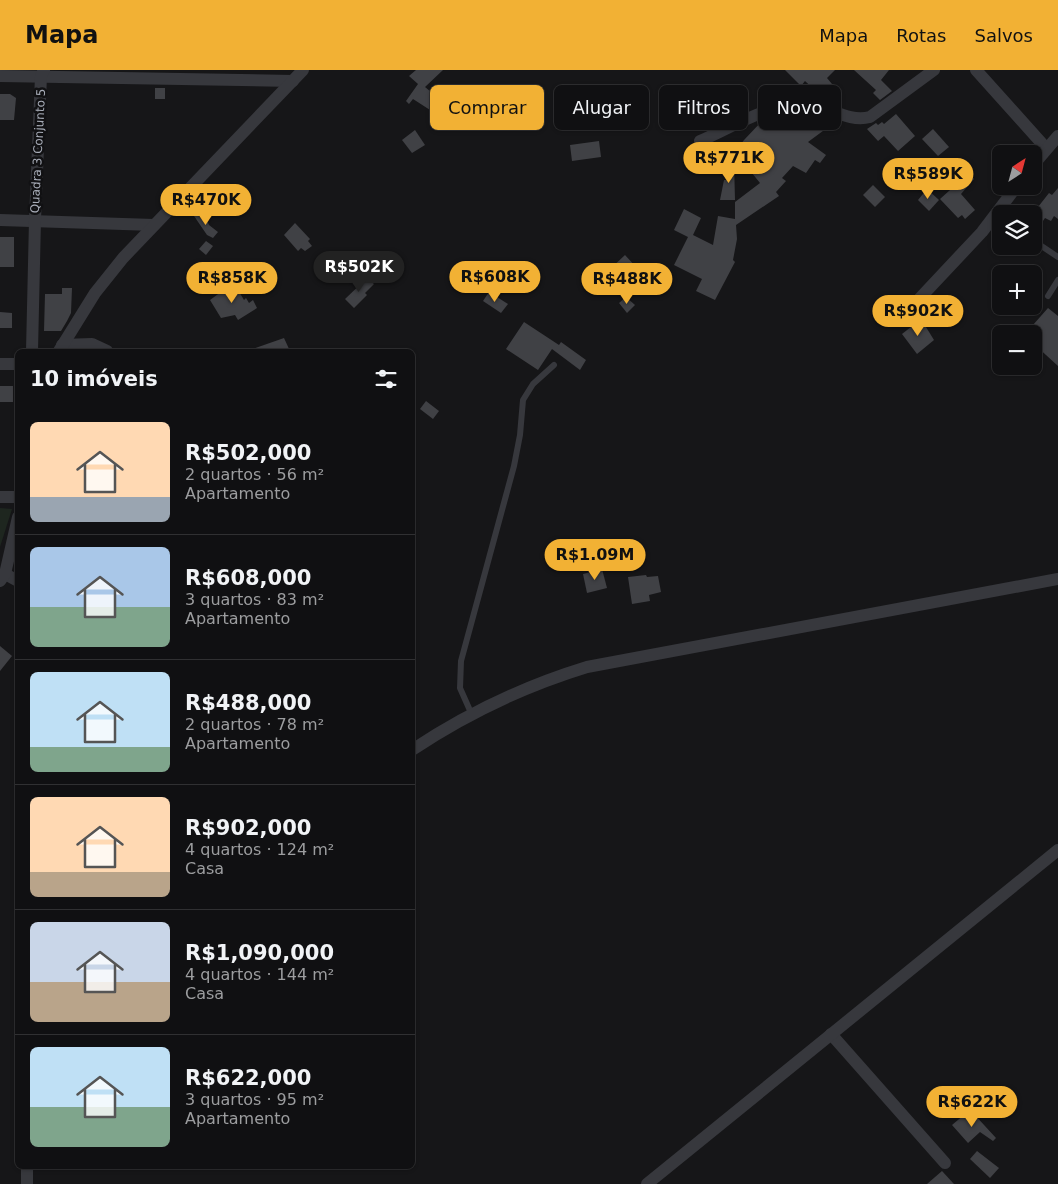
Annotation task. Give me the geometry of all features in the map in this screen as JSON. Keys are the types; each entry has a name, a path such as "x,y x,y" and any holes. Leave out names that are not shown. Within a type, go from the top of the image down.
{"street":[{"path":"61,348 95,293 154,225 303,70"},
{"path":"700,141 768,111 788,105 806,104 844,116 862,119 870,117 934,70"},
{"path":"976,70 1046,148"},
{"path":"0,76 42,73 175,75 293,81"},
{"name":"Quadra 3 Conjunto 5","path":"0,220 34,220 42,73"},
{"path":"1042,153 1058,136"},
{"path":"32,349 34,220 154,225"},
{"path":"905,314 992,223"},
{"path":"61,348 92,344 103,349"},
{"path":"0,364 15,364"},
{"path":"0,497 15,497"},
{"path":"3,577 15,529"},
{"path":"415,748 472,716 544,680 587,667 1058,579"},
{"path":"647,1184 1058,850"},
{"path":"831,1034 945,1162"},
{"path":"27,1169 27,1184"}],"lane":[{"path":"1042,246 1058,257"},
{"path":"1048,296 1058,280"},
{"path":"472,716 460,688 461,661 514,466 520,435 522,400 533,384 554,365"}],"shaded area":[{"path":"0,508 12,509 0,547"}],"building":[{"path":"416,70 443,70 425,87 430,91 430,110 413,99 409,104 406,101 418,84 409,76"},
{"path":"785,70 835,70 827,78 831,85 809,85 805,81 800,85"},
{"path":"854,70 889,70 881,80 892,91 880,100 873,93 876,90"},
{"path":"155,88 165,88 165,99 155,99"},
{"path":"0,94 10,94 16,98 14,120 0,120"},
{"path":"896,114 915,136 898,151 884,136 878,141 867,129 876,123 878,125 882,122 884,124"},
{"path":"758,125 758,130 824,130 808,142 826,155 820,163 815,160 806,173 793,166 782,178 786,181 776,192 779,196 736,225 737,239 733,260 735,262 715,300 696,291 702,279 674,265 688,237 674,230 684,209 701,218 693,235 713,245 718,216 735,219 735,202 760,183 739,157 738,148"},
{"path":"933,129 949,147 938,156 922,139"},
{"path":"415,130 425,145 412,153 402,140"},
{"path":"599,141 601,157 572,161 570,145"},
{"path":"726,162 734,162 735,200 720,200 724,180 727,180"},
{"path":"969,173 974,179 961,194 975,210 965,219 962,215 958,218 940,199"},
{"path":"873,185 885,197 875,207 863,195"},
{"path":"1058,188 1058,219 1054,216 1051,221 1045,218 1042,222 1042,205 1040,205 1049,193 1052,195"},
{"path":"927,189 939,200 929,211 918,200"},
{"path":"194,212 202,219 206,218 209,225 218,232 213,238 207,235 192,213"},
{"path":"295,223 310,239 308,241 312,246 305,251 301,248 298,251 284,235"},
{"path":"0,237 14,237 14,267 0,267"},
{"path":"206,241 213,246 206,255 199,249"},
{"path":"625,255 636,267 631,272 641,281 624,298 606,279 611,274 608,271"},
{"path":"367,278 374,284 365,293 367,295 354,308 345,299"},
{"path":"229,286 233,293 238,290 244,300 246,298 249,303 253,300 257,308 238,320 235,315 221,318 210,300"},
{"path":"62,288 72,288 71,313 61,331 44,331 45,294 62,294"},
{"path":"489,292 508,304 501,313 483,301"},
{"path":"626,297 635,305 627,313 619,303"},
{"path":"1048,308 1058,316 1058,366 1042,351 1042,325 1033,325"},
{"path":"0,312 12,313 12,328 0,328"},
{"path":"921,319 934,340 917,354 902,334"},
{"path":"524,322 559,345 561,342 586,360 580,370 552,349 538,370 506,349"},
{"path":"284,338 289,349 253,349"},
{"path":"0,386 13,386 13,402 0,402"},
{"path":"426,401 439,411 433,419 420,409"},
{"path":"602,569 607,588 587,593 583,574"},
{"path":"646,575 647,577 658,576 661,592 649,595 650,601 632,604 628,577"},
{"path":"0,646 12,656 0,671"},
{"path":"973,1113 996,1138 993,1141 980,1132 968,1143 952,1125 965,1114 968,1117"},
{"path":"977,1151 999,1168 990,1178 970,1159"},
{"path":"942,1171 954,1184 927,1184"}]}
